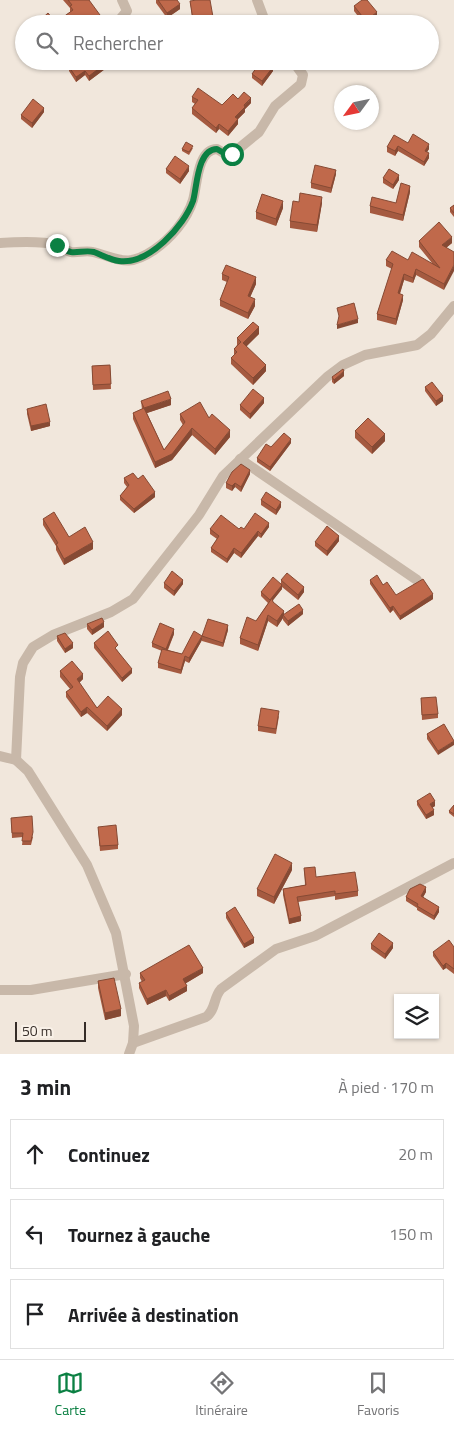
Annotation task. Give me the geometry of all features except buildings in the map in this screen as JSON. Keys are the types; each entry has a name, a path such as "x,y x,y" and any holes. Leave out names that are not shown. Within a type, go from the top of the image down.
{"street":[{"path":"122,0 127,12 124,15"},
{"path":"257,0 263,15"},
{"path":"0,242 57,245 71,252 91,251 118,261 132,261 153,250 170,236 181,223 193,200 198,170 210,151 217,149 227,155 232,154 259,132 275,106 301,84 303,75 299,70"},
{"path":"16,760 20,677 23,663 33,647 53,635 111,612 133,599 199,516 224,476 327,376 343,364 365,356 417,345 431,334 454,306"},
{"path":"240,459 417,580"},
{"path":"0,756 16,760 28,771 87,865 116,933 126,974 134,1026 133,1043 129,1054"},
{"path":"133,1043 206,1018 213,1010 215,996 221,989 276,949 315,936 454,863"},
{"path":"0,990 31,990 126,974"}],"route":[{"path":"57,245 71,252 91,251 118,261 132,261 153,250 170,236 181,223 193,200 198,170 210,151 217,149 230,156 232,154"}]}
